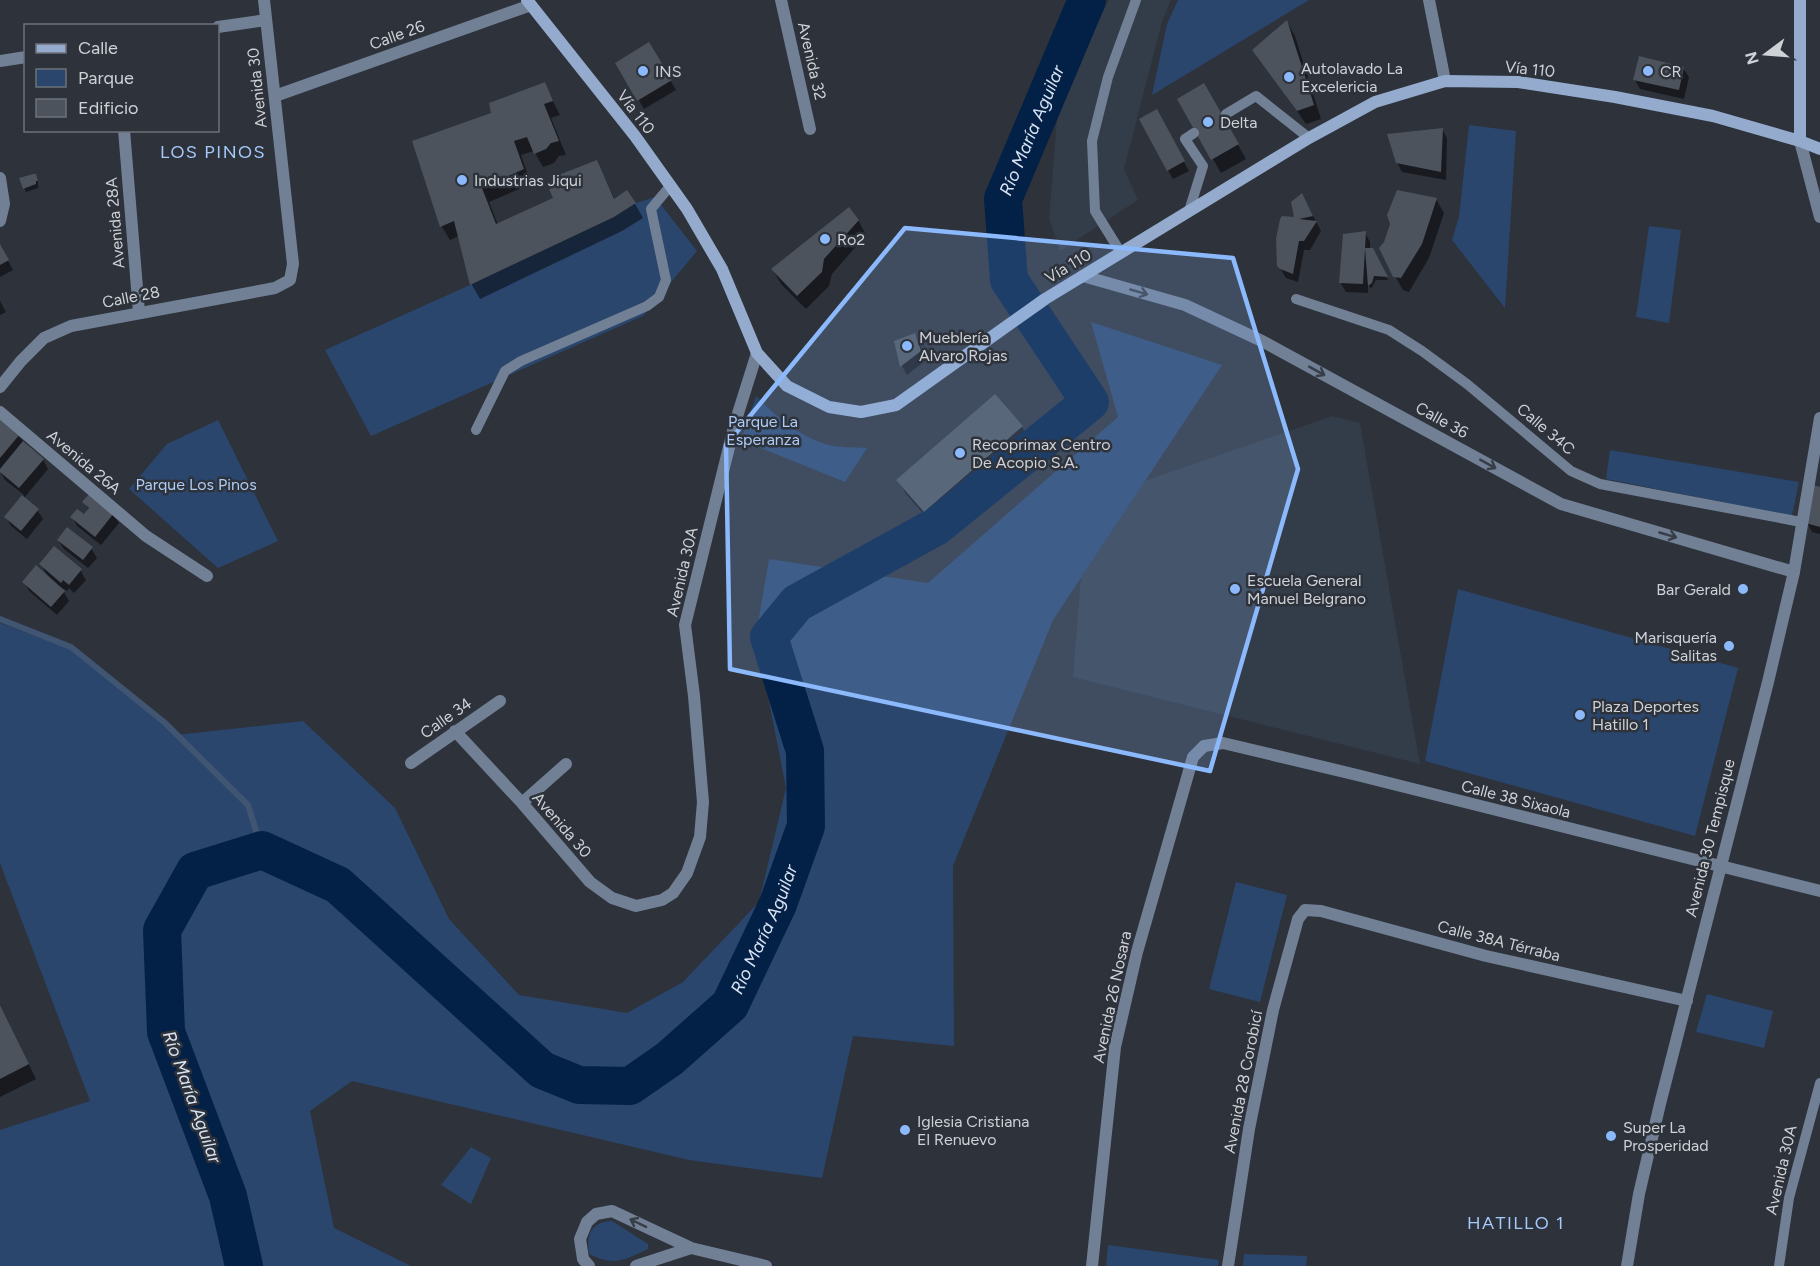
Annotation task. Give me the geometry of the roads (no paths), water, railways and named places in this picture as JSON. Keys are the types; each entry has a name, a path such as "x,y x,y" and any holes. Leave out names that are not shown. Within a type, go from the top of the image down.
{"main road":[{"path":"1800,0 1800,141"},
{"name":"Vía 110","path":"529,3 635,136 687,208 722,269 757,353 787,386 828,407 861,412 896,405 1045,299 1309,138 1375,102 1445,81 1518,82 1615,97 1713,116 1820,149"}],"street":[{"name":"Avenida 30","path":"264,0 293,264 290,280"},
{"name":"Avenida 32","path":"781,0 810,129"},
{"path":"1429,0 1445,81"},
{"name":"Calle 26","path":"275,96 529,3"},
{"path":"219,27 266,20"},
{"path":"0,61 24,57"},
{"name":"Avenida 28A","path":"124,132 139,312"},
{"path":"1800,141 1820,217"},
{"path":"0,178 3,204 1,218"},
{"name":"Calle 36","path":"1083,276 1185,305 1243,332 1561,504 1794,572"},
{"name":"Calle 28","path":"0,387 21,361 44,339 71,326 275,288 290,280"},
{"name":"Avenida 30A","path":"662,900 674,893 687,873 700,837 703,802 685,625 735,423 757,353"},
{"name":"Avenida 26A","path":"0,412 146,536 207,576"},
{"name":"Avenida 30 Tempisque","path":"1627,1266 1654,1126 1794,572 1801,522 1818,440 1820,417"},
{"name":"Calle 34","path":"411,763 500,701"},
{"name":"Avenida 30","path":"455,731 522,803 590,882 612,898 636,906 662,900"},
{"name":"Calle 38 Sixaola","path":"1204,746 1224,743 1820,891"},
{"name":"Avenida 26 Nosara","path":"1092,1266 1115,1047 1137,952 1193,757 1204,746"},
{"path":"522,803 566,764"},
{"name":"Calle 38A Térraba","path":"1305,910 1321,911 1486,956 1687,1001"},
{"name":"Avenida 28 Corobicí","path":"1228,1266 1249,1129 1274,1010 1298,919 1305,910"},
{"path":"589,1266 583,1258 580,1239 587,1222 596,1214 612,1211 691,1248 766,1266"},
{"path":"636,1266 691,1248"}],"lane":[{"path":"1121,253 1095,212 1092,141 1108,76 1136,0"},
{"path":"1226,114 1256,96 1309,138"},
{"path":"1189,211 1203,166 1185,139 1194,133"},
{"path":"476,429 505,371 520,362 647,306 659,297 666,280 651,208 671,185"},
{"name":"Calle 34C","path":"1296,299 1389,330 1467,384 1571,471 1600,484 1801,522"},
{"name":"Avenida 30A","path":"1779,1266 1790,1198 1820,1083"}],"waterway":[{"name":"Río María Aguilar","path":"244,1266 228,1196 166,1032 162,930 195,871 262,850 338,885 542,1070 579,1085 630,1086 669,1059 730,1005 778,904 806,826 805,751 769,637 797,603 937,526 1090,402 1009,280 1003,199 1087,0"},
{"path":"0,619 71,647 164,722 248,805 262,850"}],"place":[{"name":"INS","path":"643,71"},
{"name":"CR","path":"1648,71"},
{"name":"Autolavado La Excelericia","path":"1289,77"},
{"name":"Delta","path":"1208,122"},
{"name":"Industrias Jiqui","path":"462,180"},
{"name":"Ro2","path":"825,239"},
{"name":"Mueblería Alvaro Rojas","path":"907,346"},
{"name":"Recoprimax Centro De Acopio S.A.","path":"960,453"},
{"name":"Escuela General Manuel Belgrano","path":"1235,589"},
{"name":"Bar Gerald","path":"1743,589"},
{"name":"Marisquería Salitas","path":"1729,646"},
{"name":"Plaza Deportes Hatillo 1","path":"1580,715"},
{"name":"Iglesia Cristiana El Renuevo","path":"905,1130"},
{"name":"Super La Prosperidad","path":"1611,1136"}],"district":[{"name":"LOS PINOS","path":"213,152"},
{"name":"HATILLO 1","path":"1516,1223"}],"park label":[{"name":"Parque La Esperanza","path":"763,430"},
{"name":"Parque Los Pinos","path":"196,484"}]}
